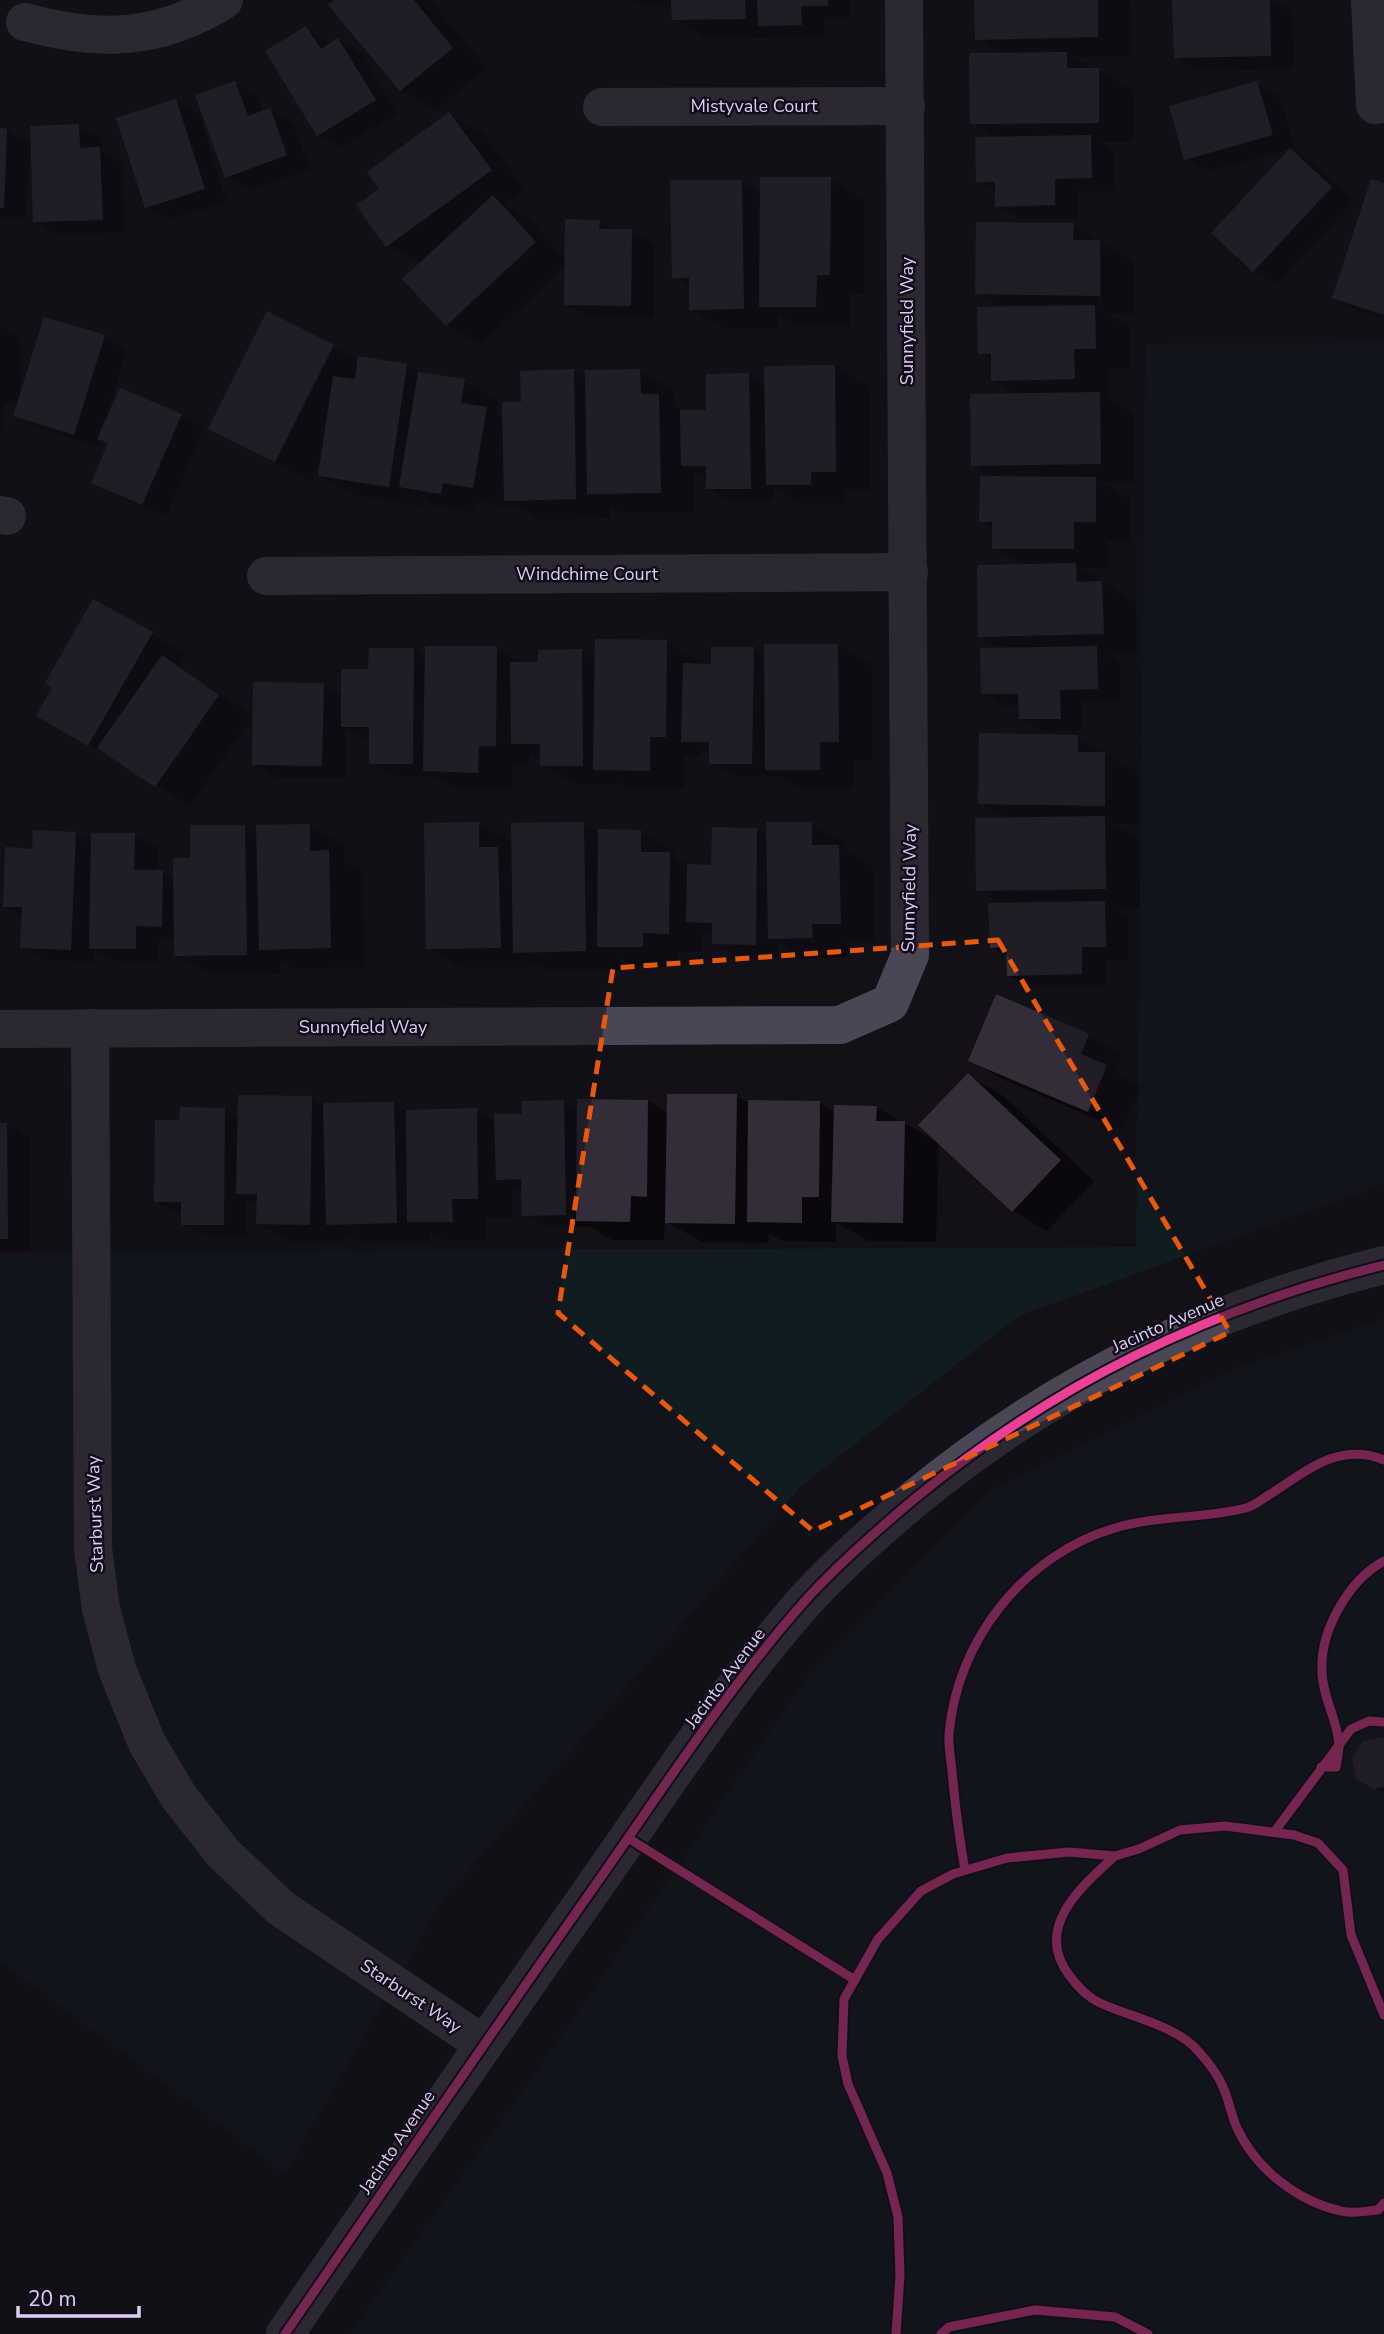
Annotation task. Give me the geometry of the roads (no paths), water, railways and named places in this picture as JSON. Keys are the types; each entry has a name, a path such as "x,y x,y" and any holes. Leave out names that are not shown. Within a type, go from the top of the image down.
{"street":[{"path":"25,22 59,31 95,36 134,34 171,25 224,0"},
{"name":"Sunnyfield Way","path":"0,1029 840,1025 890,1003 911,955 904,0"},
{"path":"1370,0 1375,105 1384,104"},
{"name":"Mistyvale Court","path":"602,107 906,106"},
{"name":"Windchime Court","path":"266,576 909,572"},
{"name":"Starburst Way","path":"90,1028 93,1548 101,1609 117,1670 147,1743 179,1797 223,1853 281,1908 483,2044"},
{"name":"Jacinto Avenue","path":"285,2334 483,2044 741,1677 806,1601 877,1531 953,1467 1019,1421 1119,1362 1228,1313 1323,1280 1384,1265"}]}
